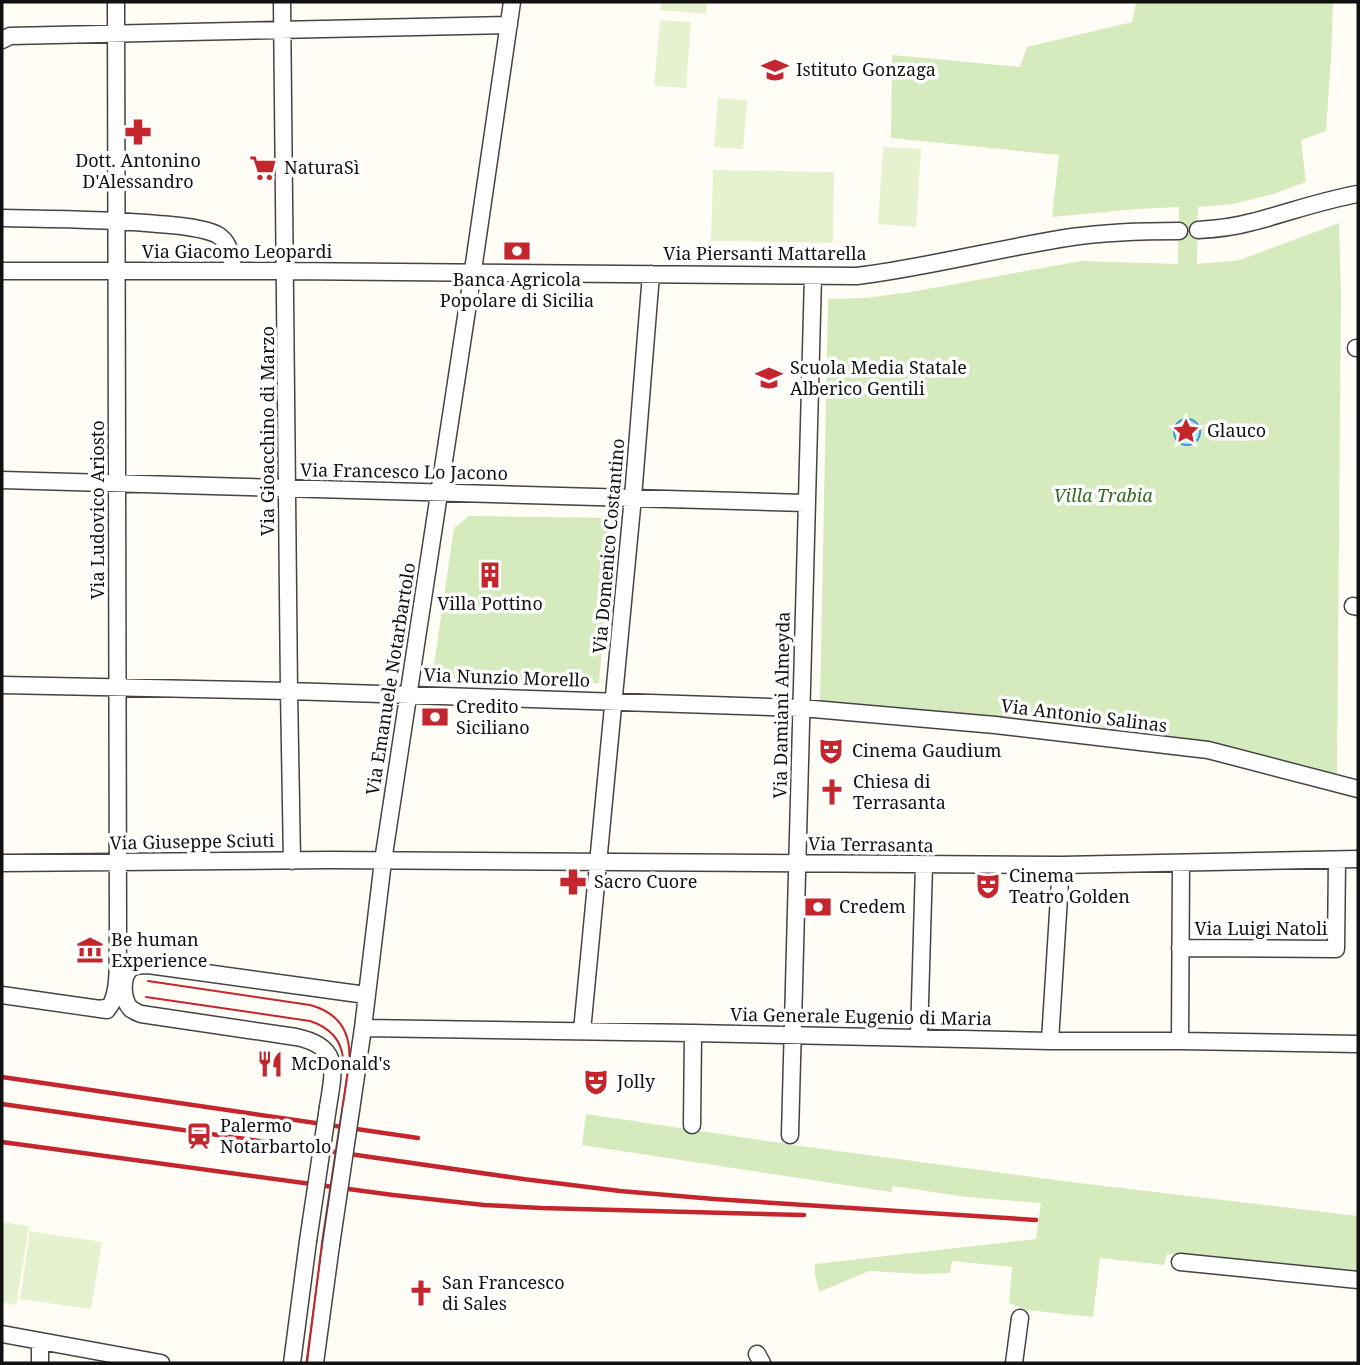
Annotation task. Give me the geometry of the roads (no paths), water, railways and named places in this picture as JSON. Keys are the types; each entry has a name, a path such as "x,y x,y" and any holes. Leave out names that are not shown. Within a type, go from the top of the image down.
{"street":[{"name":"Via Ludovico Ariosto","path":"99,1009 109,1007 113,1001 118,933 116,2"},
{"name":"Via Gioacchino di Marzo","path":"282,2 292,861"},
{"name":"Via Emanuele Notarbartolo","path":"315,1363 363,1028 383,861 512,2"},
{"path":"4,35 509,25"},
{"path":"1198,230 1251,223 1314,203 1358,194"},
{"path":"2,218 117,220 182,226 216,234 232,256 233,271"},
{"name":"Via Piersanti Mattarella","path":"473,272 857,276 1071,238 1112,233 1179,231"},
{"name":"Via Giacomo Leopardi","path":"2,271 473,272"},
{"name":"Via Domenico Costantino","path":"582,1031 633,497 651,274"},
{"name":"Via Damiani Almeyda","path":"790,1135 813,276"},
{"name":"Via Francesco Lo Jacono","path":"2,480 806,503"},
{"name":"Via Nunzio Morello","path":"2,684 802,708"},
{"name":"Via Antonio Salinas","path":"802,708 995,725 1208,750 1358,789"},
{"name":"Via Terrasanta","path":"383,861 1061,865 1358,859"},
{"name":"Via Luigi Natoli","path":"1180,948 1336,949 1337,860"},
{"name":"Via Giuseppe Sciuti","path":"2,863 383,861"},
{"path":"1180,1041 1181,863"},
{"path":"919,1037 924,865"},
{"path":"1050,1041 1061,865"},
{"path":"118,933 124,952 135,961 148,965 366,995"},
{"path":"141,1014 128,1005 124,994 125,979 130,970 148,965"},
{"path":"2,995 296,1037 315,1042 327,1052 333,1066 292,1363"},
{"name":"Via Generale Eugenio di Maria","path":"363,1028 1358,1044"},
{"path":"692,1125 693,1033"},
{"path":"1180,1262 1358,1280"},
{"path":"1014,1363 1020,1318"},
{"path":"5,1334 161,1363"},
{"path":"40,1342 40,1363"}],"water":[{"path":"1187,419 1196,423 1200,432 1196,441 1187,445 1178,441 1174,432 1178,423"}],"tram line":[{"path":"148,981 310,1005 329,1013 346,1034 349,1064 307,1363"},
{"path":"146,997 310,1021 332,1035 340,1045 343,1058"}],"railway":[{"path":"2,1077 418,1138"},
{"path":"2,1104 620,1191 1036,1220"},
{"path":"2,1142 484,1205 804,1215"}],"place":[{"name":"Istituto Gonzaga","path":"775,70"},
{"name":"Dott. Antonino D'Alessandro","path":"138,132"},
{"name":"NaturaSì","path":"263,168"},
{"name":"Banca Agricola Popolare di Sicilia","path":"517,251"},
{"name":"Scuola Media Statale Alberico Gentili","path":"769,378"},
{"name":"Glauco","path":"1186,431"},
{"name":"Villa Pottino","path":"490,575"},
{"name":"Credito Siciliano","path":"435,717"},
{"name":"Cinema Gaudium","path":"831,751"},
{"name":"Chiesa di Terrasanta","path":"832,792"},
{"name":"Sacro Cuore","path":"573,882"},
{"name":"Cinema Teatro Golden","path":"988,886"},
{"name":"Credem","path":"818,907"},
{"name":"Be human Experience","path":"90,950"},
{"name":"McDonald's","path":"270,1064"},
{"name":"Jolly","path":"596,1082"},
{"name":"Palermo Notarbartolo","path":"199,1136"},
{"name":"San Francesco di Sales","path":"421,1293"}],"park label":[{"name":"Villa Trabia","path":"1103,496"}]}
